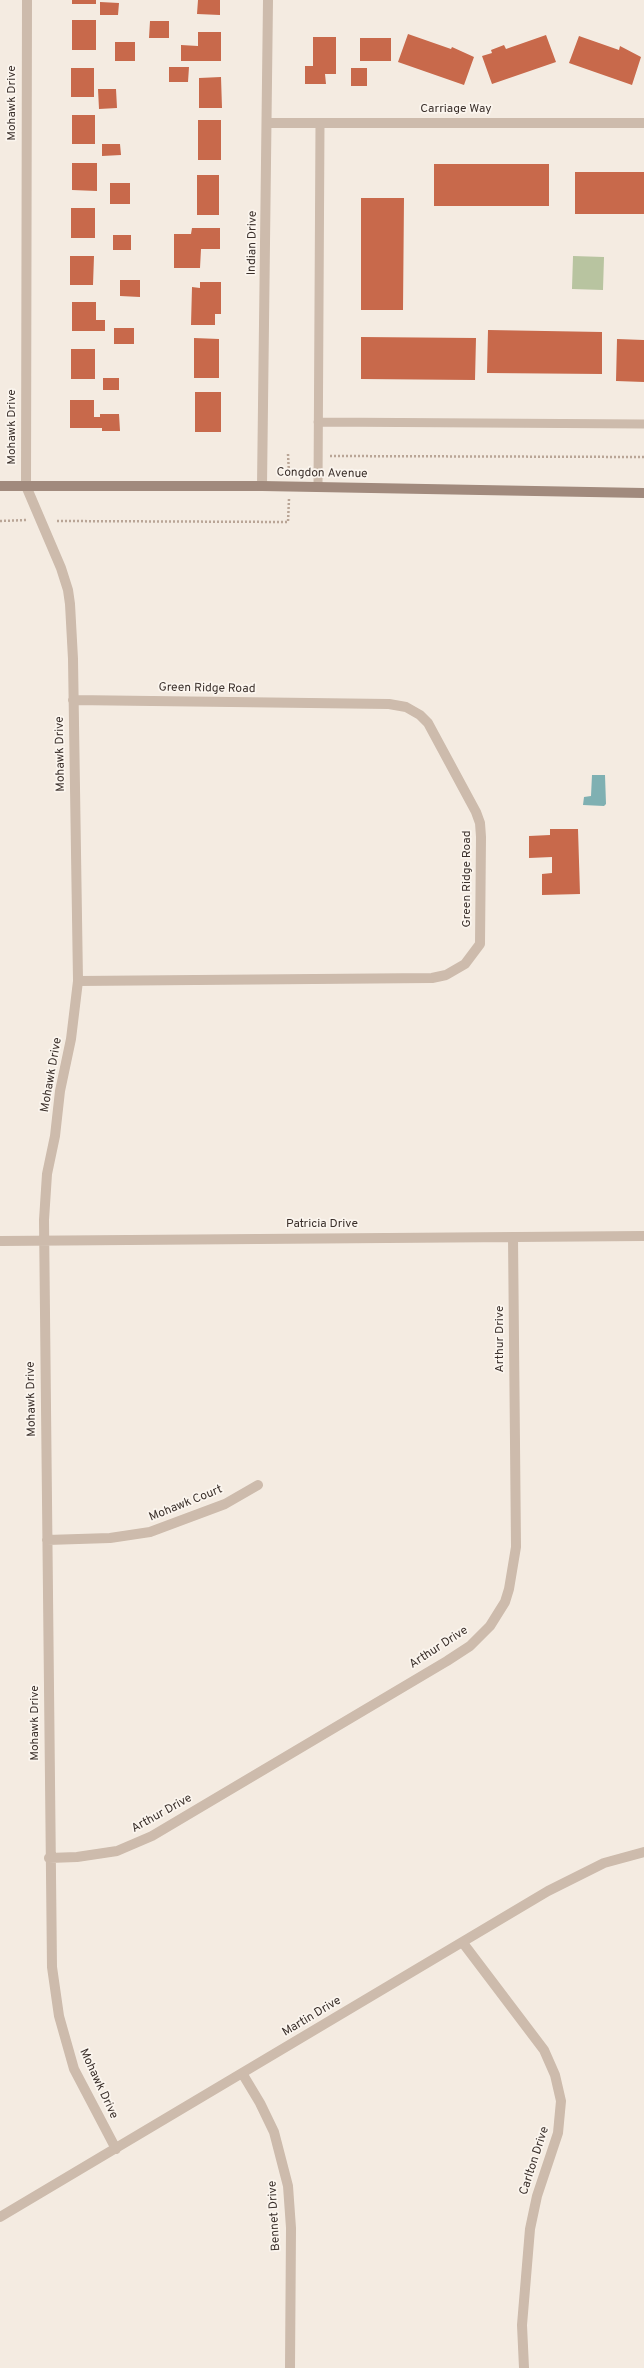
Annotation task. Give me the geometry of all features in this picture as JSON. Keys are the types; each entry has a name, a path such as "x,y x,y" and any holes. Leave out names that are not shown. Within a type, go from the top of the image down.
{"street":[{"name":"Mohawk Drive","path":"27,0 26,486 61,568 68,590 73,700 78,981 71,1039 60,1091 55,1136 47,1174 43,1241 48,1540 49,1858 52,1974 62,2029 74,2069 83,2090 116,2149"},
{"name":"Indian Drive","path":"262,486 268,123 268,0"},
{"name":"Carriage Way","path":"268,123 644,123"},
{"name":"Congdon Avenue","path":"0,486 262,486 644,493"},
{"name":"Green Ridge Road","path":"73,700 389,704 406,707 420,715 428,723 476,812 480,823 481,837 480,944 465,964 446,975 432,978 78,981"},
{"name":"Patricia Drive","path":"0,1241 644,1236"},
{"name":"Arthur Drive","path":"49,1858 77,1857 117,1851 152,1836 447,1661 470,1646 490,1626 507,1596 512,1577 516,1547 513,1237"},
{"name":"Mohawk Court","path":"48,1540 115,1538 150,1532 220,1506 258,1485"},
{"name":"Martin Drive","path":"0,2217 580,1874 604,1863 644,1852"},
{"name":"Carlton Drive","path":"463,1943 544,2050 552,2066 560,2092 561,2116 558,2133 537,2196 530,2229 522,2324 524,2368"},
{"name":"Bennet Drive","path":"242,2073 268,2117 280,2151 287,2182 291,2228 290,2368"}],"lane":[{"path":"318,487 320,123"},
{"path":"318,422 644,424"}],"path":[{"path":"288,454 289,472"},
{"path":"330,456 644,457"},
{"path":"57,521 288,522 289,505"},
{"path":"0,521 27,520"}],"green space":[{"path":"573,256 604,257 603,290 572,289"}],"water":[{"path":"592,775 605,775 606,804 604,806 583,805 584,797 591,796"}],"building":[{"path":"72,0 96,0 96,4 72,4"},
{"path":"198,0 220,0 220,15 197,14"},
{"path":"100,2 119,3 118,15 100,15"},
{"path":"72,20 96,20 96,50 72,50"},
{"path":"150,21 169,21 169,38 149,38"},
{"path":"198,32 221,32 221,61 181,61 181,45 198,46"},
{"path":"408,34 451,49 452,47 474,57 464,85 398,62"},
{"path":"546,35 556,62 492,84 482,56 492,53 491,50 504,45 506,49"},
{"path":"579,36 619,50 620,46 641,57 632,85 569,63"},
{"path":"313,37 336,37 336,74 325,74 326,84 305,84 305,66 313,66"},
{"path":"360,38 391,38 391,61 360,61"},
{"path":"115,42 135,42 135,61 115,61"},
{"path":"169,67 189,67 188,82 169,82"},
{"path":"71,68 94,68 94,97 71,97"},
{"path":"351,68 367,68 367,86 351,86"},
{"path":"221,77 222,108 199,108 199,78"},
{"path":"98,89 116,89 117,108 99,109"},
{"path":"72,115 95,115 95,144 72,144"},
{"path":"198,120 221,120 221,160 198,160"},
{"path":"102,144 120,144 121,155 102,156"},
{"path":"72,163 97,163 97,191 72,190"},
{"path":"434,164 549,164 549,206 434,206"},
{"path":"575,172 644,172 644,214 575,214"},
{"path":"197,175 219,175 219,215 197,215"},
{"path":"110,183 130,183 130,204 110,204"},
{"path":"361,198 404,198 403,310 361,310"},
{"path":"71,208 95,208 95,238 71,238"},
{"path":"192,228 220,228 220,249 201,249 200,268 174,268 174,234 191,234"},
{"path":"113,235 131,235 131,250 113,250"},
{"path":"70,256 94,256 93,285 70,285"},
{"path":"120,280 140,280 140,297 120,296"},
{"path":"200,282 221,282 221,314 215,314 215,325 191,325 192,287 200,288"},
{"path":"72,302 96,302 96,320 105,320 105,331 72,331"},
{"path":"114,328 134,328 134,344 114,344"},
{"path":"488,330 602,332 602,374 487,373"},
{"path":"361,337 476,338 475,380 361,379"},
{"path":"194,338 219,339 219,378 194,378"},
{"path":"617,339 644,340 644,382 616,381"},
{"path":"71,349 95,349 95,379 71,379"},
{"path":"103,378 119,378 119,390 103,390"},
{"path":"195,392 221,392 221,432 195,432"},
{"path":"70,400 94,400 94,417 100,417 100,414 119,414 120,431 102,431 102,428 70,428"},
{"path":"550,829 578,829 580,894 542,895 542,874 552,873 552,857 529,858 529,836 550,835"}]}
